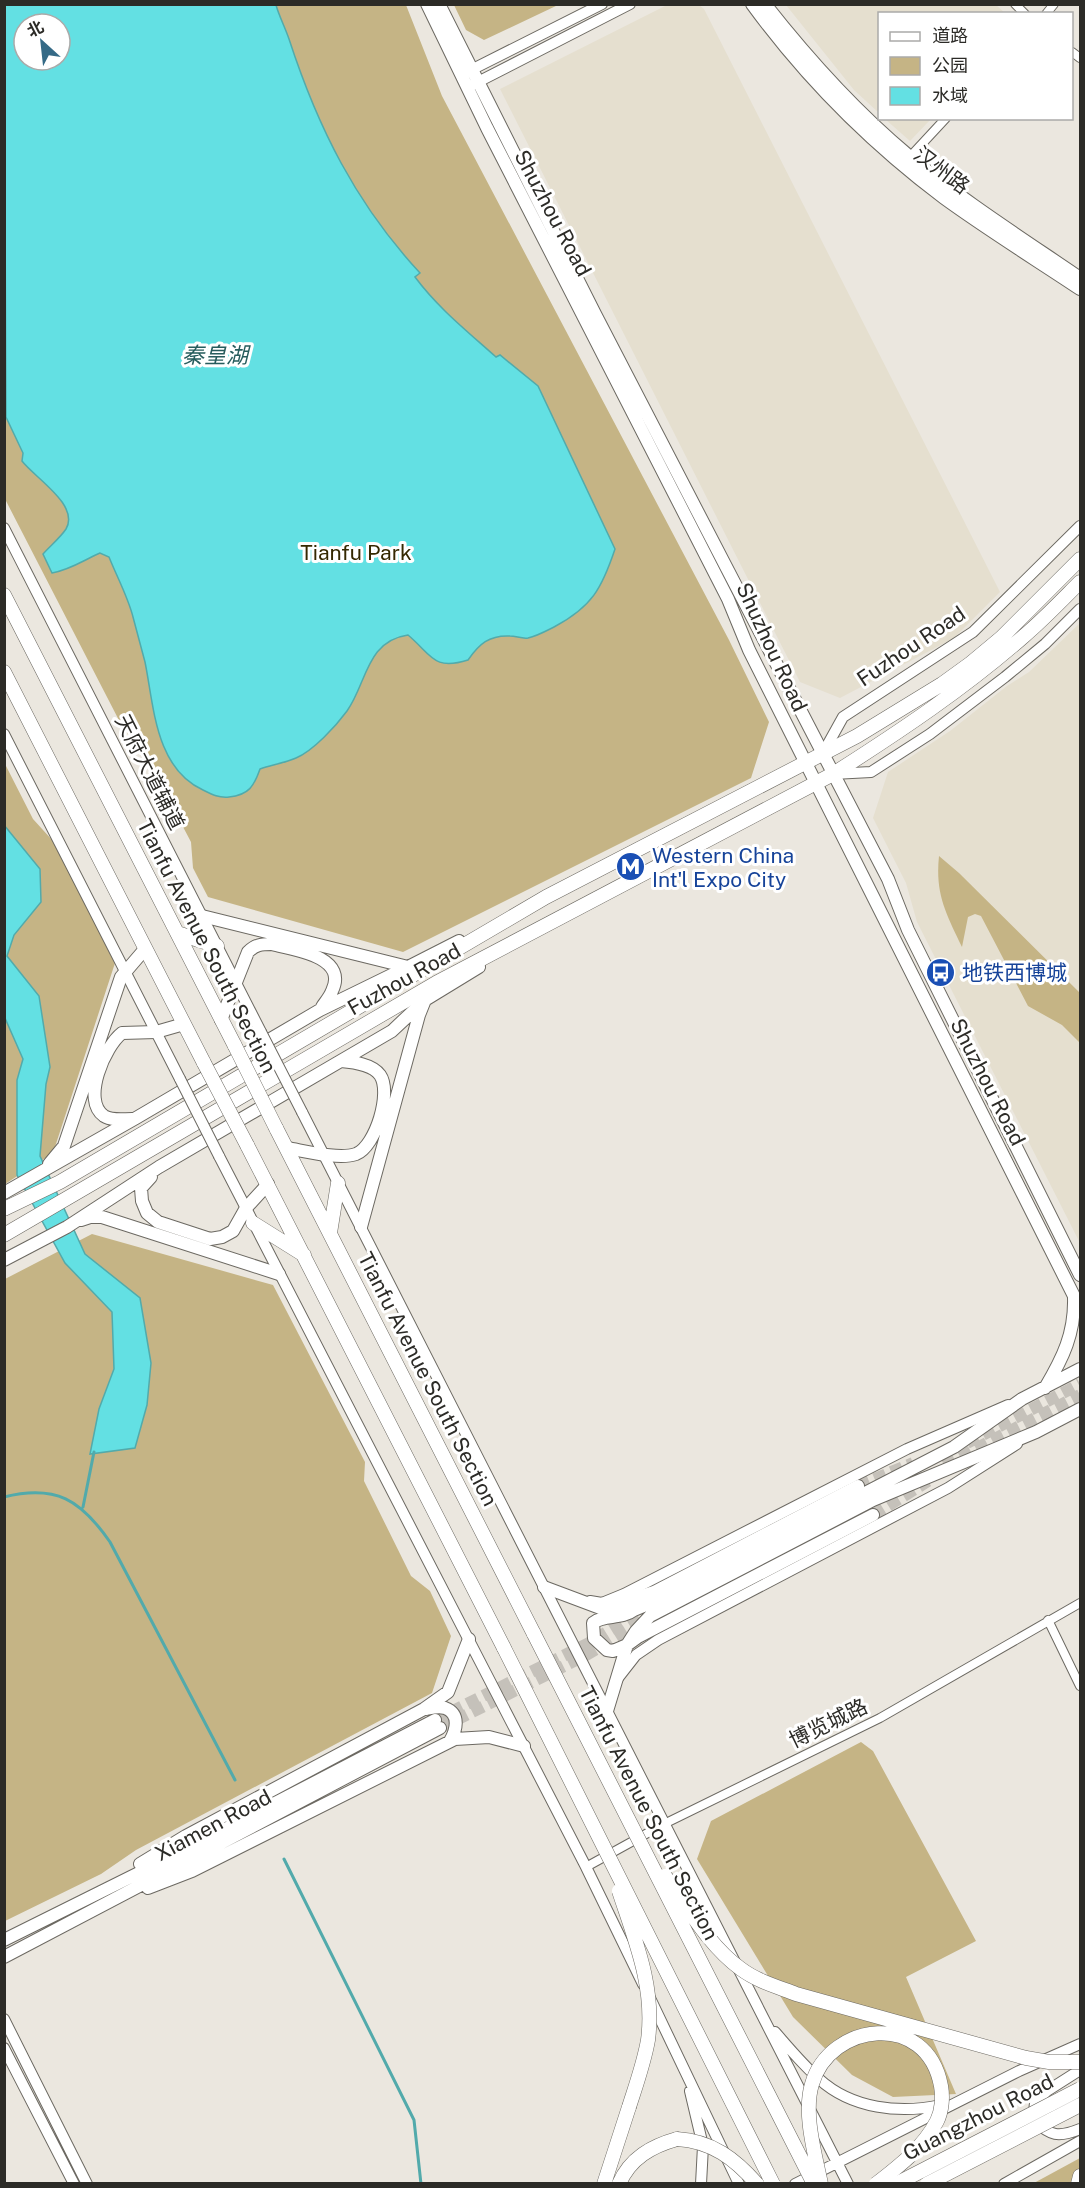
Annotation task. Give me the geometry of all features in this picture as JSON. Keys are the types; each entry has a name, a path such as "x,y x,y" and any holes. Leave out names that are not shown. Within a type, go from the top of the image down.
{"main road":[{"name":"Shuzhou Road","path":"427,4 466,72"},
{"name":"Shuzhou Road","path":"439,4 472,85 728,599 749,650 1077,1302"},
{"name":"汉州路","path":"752,4 776,37 821,88 870,137 980,209 1080,280"},
{"name":"汉州路","path":"765,4 813,65 906,161"},
{"name":"Shuzhou Road","path":"472,85 888,879 908,930 1080,1275"},
{"name":"Fuzhou Road","path":"4,1209 69,1177 546,897 858,736 942,684 971,663 1001,638 1080,559"},
{"name":"Fuzhou Road","path":"4,1235 436,983 832,774 896,733 986,667 1024,636 1080,582"},
{"name":"Tianfu Avenue South Section","path":"4,595 814,2184"},
{"path":"4,672 145,950 305,1256 605,1846 773,2184"},
{"path":"4,1193 320,1010 546,897"},
{"path":"202,916 408,967"},
{"path":"67,1227 159,1167 392,1031 425,1000 545,926"},
{"path":"177,933 217,946"},
{"path":"221,1020 248,952 254,946 263,944 320,957 328,963 335,981 333,991 320,1010"},
{"path":"37,1175 57,1157 64,1146 121,977 145,950"},
{"path":"361,1227 425,1000"},
{"path":"136,1118 114,1119 103,1115 96,1105 94,1093 96,1079 108,1047 122,1033 156,1032 184,1024"},
{"path":"286,1148 344,1156 357,1153 367,1146 374,1136 384,1099 384,1083 379,1072 358,1063 341,1061"},
{"path":"159,1167 141,1188 142,1201 147,1213 158,1222 210,1239 222,1237 233,1231 246,1208 268,1184"},
{"path":"330,1233 338,1183"},
{"path":"4,1260 90,1216 102,1217 279,1274"},
{"path":"253,1222 305,1256"},
{"path":"1045,1388 1061,1362 1075,1320 1077,1302"},
{"path":"873,1515 614,1651 607,1650 594,1638 593,1623 598,1619 626,1616 954,1447 1022,1399 1080,1369"},
{"path":"607,1711 627,1645 636,1631 651,1616 873,1500 1036,1432 1080,1409"},
{"path":"1061,1419 1080,1421"},
{"path":"600,1608 630,1601 654,1592 858,1486"},
{"path":"544,1587 600,1608 634,1610"},
{"path":"83,1900 186,1836 424,1709 448,1692 469,1640"},
{"path":"424,1709 443,1707 449,1711 456,1724 456,1731 450,1741"},
{"name":"Xiamen Road","path":"4,1940 437,1724 4,1957"},
{"path":"100,1907 192,1871 450,1741 470,1736 489,1737 524,1746"},
{"path":"640,1842 722,1952 743,1971 767,1983 796,1994 1026,2058 1049,2062 1080,2062"},
{"path":"604,2184 640,2072 648,2042 650,2014 645,1972 605,1846"},
{"path":"821,2184 808,2105 812,2084 822,2062 844,2043 868,2034 889,2032 913,2040 930,2057 939,2077 942,2097 938,2120 923,2142 906,2160 876,2184"},
{"name":"Guangzhou Road","path":"896,2184 1080,2089"},
{"name":"Guangzhou Road","path":"927,2184 1080,2105"},
{"path":"619,2184 623,2174 637,2157 658,2145 677,2139 695,2140 714,2147 732,2158 757,2184"},
{"path":"1078,2184 1080,2176"}],"street":[{"path":"466,72 602,4"},
{"path":"472,85 630,4"},
{"path":"906,161 944,120"},
{"name":"Fuzhou Road","path":"822,755 843,717 973,632 1080,526"},
{"name":"天府大道辅道","path":"4,528 848,2184"},
{"name":"Fuzhou Road","path":"832,774 871,772 930,734 978,699 1080,609"},
{"path":"4,734 279,1274 586,1867 739,2184"},
{"path":"577,1598 602,1603 624,1594 907,1449 1022,1399"},
{"path":"618,1678 636,1655 658,1640 938,1493 1036,1432"},
{"name":"博览城路","path":"586,1867 664,1824 880,1718 1080,1603"},
{"path":"1048,1620 1080,1686"},
{"path":"4,2019 87,2184"},
{"path":"766,2023 820,2080 842,2096 867,2105 898,2109 924,2109 956,2102"},
{"path":"795,2184 1019,2071 1080,2044"},
{"path":"4,2048 74,2184"},
{"path":"1080,2070 1047,2091 1035,2103 1033,2120 1047,2132 1055,2135 1080,2128"},
{"path":"685,2071 704,2146 701,2184"},
{"path":"1004,2184 1080,2141"}],"shaded area":[{"path":"667,5 699,5 704,9 1000,592 954,638 840,698 800,682 500,89"},
{"path":"786,5 996,5 1004,12 878,12 878,112 854,90"},
{"path":"886,120 930,120 910,141"},
{"path":"1080,623 1080,1243 917,922 906,883 873,818 888,772 950,731 1007,686 1029,672"}],"green space":[{"name":"Tianfu Park","path":"5,5 406,5 442,96 729,640 769,722 751,778 403,952 208,897 193,868 191,842 142,749 124,730 5,499"},
{"path":"454,5 558,5 484,40 466,30"},
{"path":"5,764 33,819 53,841 115,963 53,1153 5,1184"},
{"path":"939,856 1080,993 1080,1043 1062,1025 1028,1006 981,916 975,914 968,917 962,947 940,893"},
{"path":"92,1234 273,1285 365,1462 364,1481 411,1576 430,1591 451,1636 432,1693 136,1850 101,1874 5,1921 5,1279"},
{"path":"861,1742 873,1751 976,1941 906,1977 956,2094 893,2097 852,2075 793,2017 697,1859 711,1821"},
{"path":"1080,2158 1080,2183 1034,2183"}],"water":[{"name":"秦皇湖","path":"4,5 276,5 300,72 326,134 358,192 397,247 420,273 415,277 433,299 496,357 500,355 538,386 615,549 600,586 587,604 567,620 538,635 526,638 496,637 476,649 468,660 447,664 428,655 408,635 384,645 369,665 347,711 317,744 303,755 260,769 253,785 246,792 236,796 219,797 187,780 175,767 166,751 159,734 145,662 131,610 109,557 100,553 52,573 43,554 66,529 69,520 67,511 54,492 22,461 23,453 6,417"},
{"path":"4,825 40,869 41,902 14,935 7,956 39,996 50,1067 46,1084 40,1156 85,1254 140,1298 151,1363 147,1405 135,1448 90,1454 99,1409 114,1369 112,1312 65,1263 17,1175 17,1080 23,1059 5,1018"}],"waterway":[{"path":"83,1507 94,1452"},
{"path":"4,1497 22,1493 53,1494 77,1506 99,1527 110,1542 235,1780"},
{"path":"284,1859 414,2120 421,2184"}],"tunnel":[{"path":"967,1443 1080,1384"},
{"path":"944,1465 1080,1395"},
{"path":"858,1486 913,1463"},
{"path":"873,1515 928,1481"},
{"path":"435,1720 589,1643 640,1612"},
{"path":"440,1728 588,1654 645,1619"}],"place":[{"name":"Western China Int'l Expo City","path":"631,867"},
{"name":"地铁西博城","path":"941,972"}]}
